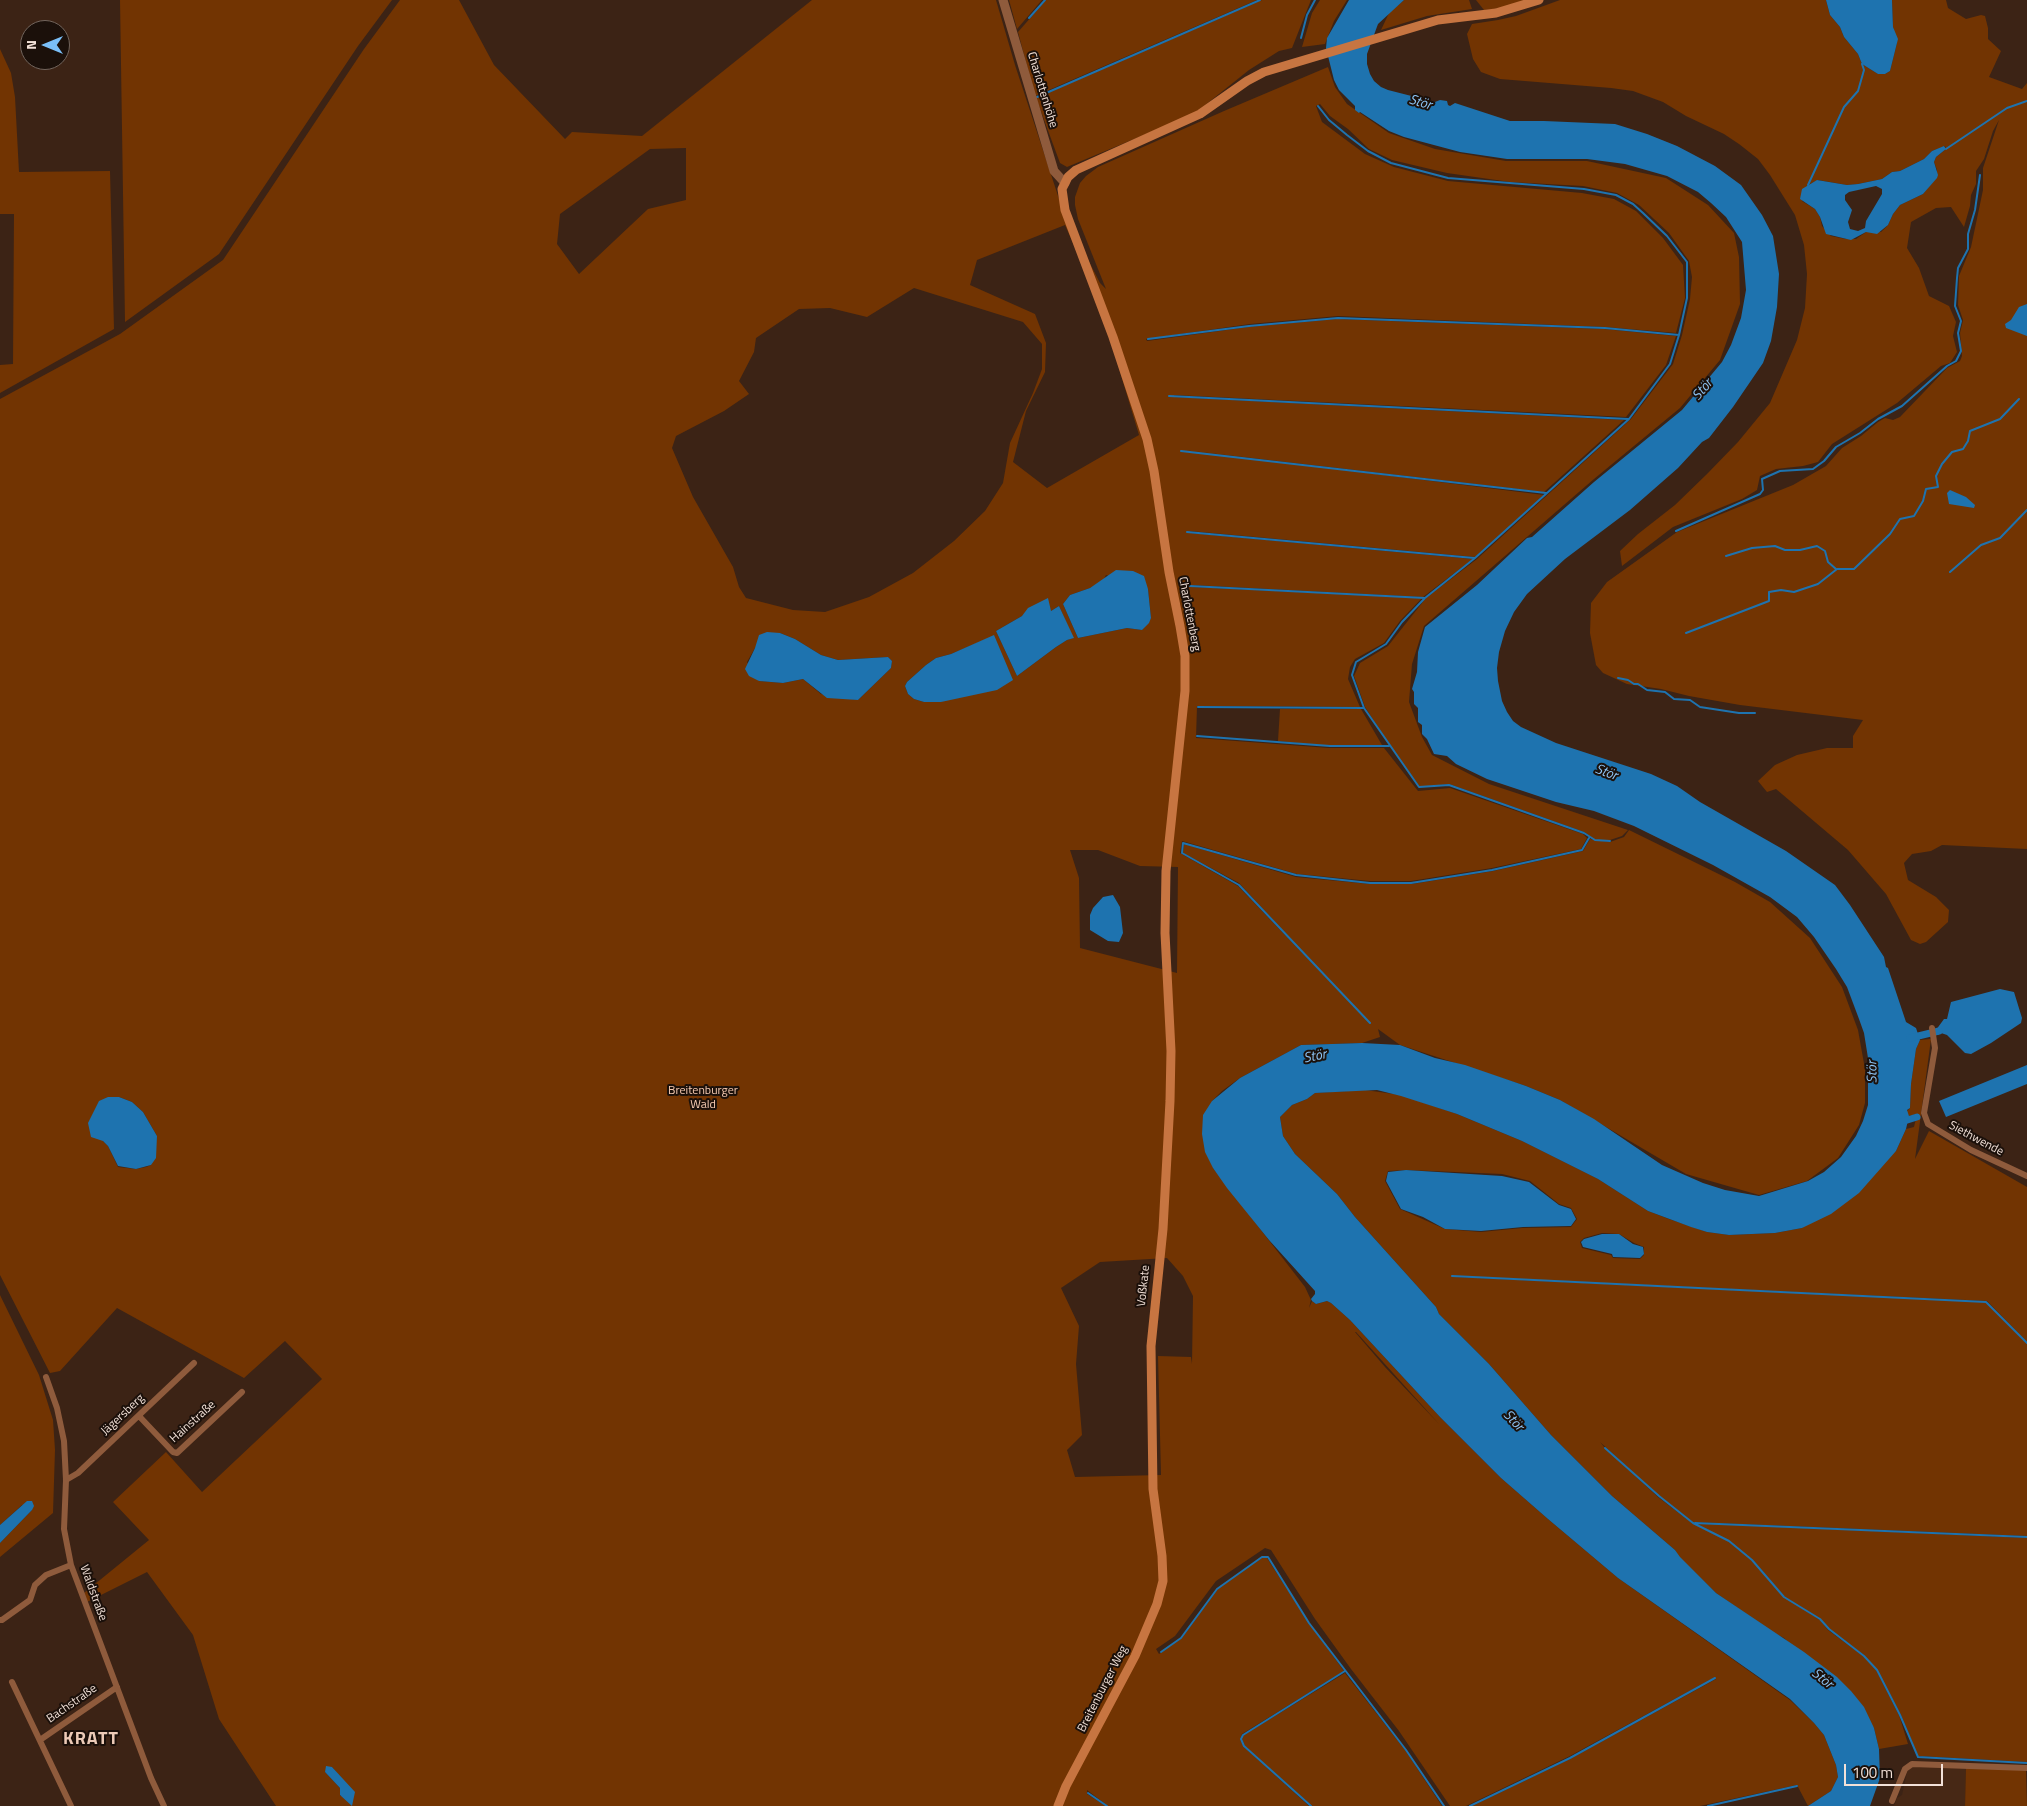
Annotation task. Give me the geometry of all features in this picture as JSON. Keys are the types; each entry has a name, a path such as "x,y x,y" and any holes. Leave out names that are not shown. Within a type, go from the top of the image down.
{"main road":[{"path":"1065,183 1076,170 1200,114 1257,76 1322,54 1438,20 1496,13 1539,0"},
{"name":"Charlottenberg","path":"1065,183 1062,192 1065,210 1093,279 1147,439 1154,471 1169,572 1184,645 1185,691 1166,871 1164,933 1168,993"},
{"name":"Voßkate","path":"1163,1581 1162,1556 1153,1489 1151,1346 1163,1229 1170,1101 1171,1051 1168,993"},
{"name":"Breitenburger Weg","path":"1058,1806 1066,1786 1135,1656 1157,1604 1163,1581"}],"street":[{"name":"Charlottenhöhe","path":"1003,0 1054,172 1065,183"},
{"name":"Siethwende","path":"1932,1028 1935,1048 1924,1113 1925,1120 1932,1128 1971,1150 2027,1176"},
{"name":"Jägersberg","path":"66,1480 78,1473 194,1363"},
{"name":"Waldstraße","path":"46,1377 64,1441 66,1480 64,1529 71,1565 164,1806"},
{"name":"Hainstraße","path":"140,1416 173,1452 177,1453 242,1392"},
{"path":"1,1621 30,1600 34,1585 46,1575 71,1565"},
{"name":"Bachstraße","path":"12,1682 71,1806"},
{"name":"Bachstraße","path":"40,1740 117,1687"},
{"path":"1892,1801 1907,1766 1912,1764 2027,1768"}],"shaded area":[{"path":"1912,1766 1966,1767 1965,1806 1894,1806 1897,1798 1902,1795 1907,1772"}],"green space":[{"path":"120,0 392,0 358,46 219,254 125,322"},
{"name":"Breitenburger Wald","path":"400,0 459,0 494,65 565,139 572,132 642,136 812,0 996,0 1015,65 1063,211 1100,283 1106,289 1078,219 1075,205 1075,197 1080,183 1086,176 1098,167 1328,67 1335,87 1347,104 1389,133 1435,149 1506,161 1587,161 1666,178 1708,205 1734,233 1739,257 1740,304 1720,360 1680,408 1594,479 1424,626 1412,664 1409,702 1422,737 1432,755 1489,784 1628,830 1622,836 1610,840 1597,840 1610,842 1624,837 1629,830 1735,882 1770,902 1810,938 1842,987 1858,1030 1865,1069 1865,1103 1859,1125 1838,1158 1807,1181 1759,1195 1686,1174 1560,1100 1526,1086 1400,1045 1378,1029 1380,1037 1362,1043 1301,1045 1240,1078 1222,1091 1212,1101 1213,1168 1305,1287 1311,1300 1309,1308 1312,1301 1316,1304 1327,1301 1331,1303 1350,1320 1440,1417 1501,1478 1548,1519 1618,1578 1790,1700 1814,1723 1824,1735 1836,1765 1838,1777 1831,1791 1808,1806 1797,1785 1700,1806 1472,1806 1570,1759 1716,1679 1715,1677 1570,1756 1466,1806 1450,1806 1399,1731 1315,1619 1271,1550 1265,1548 1216,1581 1175,1636 1156,1649 1159,1654 1182,1638 1218,1589 1262,1558 1267,1558 1309,1623 1344,1671 1242,1734 1240,1739 1244,1747 1309,1806 1108,1806 1087,1790 1087,1794 1106,1806 276,1806 219,1719 193,1635 147,1572 87,1602 84,1593 149,1540 113,1502 166,1452 202,1492 322,1379 285,1341 244,1378 117,1308 60,1371 50,1373 0,1275 0,399 120,334 223,260 364,49","holes":["1320,104 1330,116 1348,129 1369,149 1392,160 1447,173 1510,182 1583,186 1617,193 1639,205 1669,233 1689,261 1692,277 1690,299 1673,364 1631,419 1477,559 1426,598 1388,646 1360,663 1354,676 1365,707 1420,787 1449,784 1584,832 1595,840 1590,839 1583,851 1493,871 1412,884 1370,884 1296,877 1184,844 1183,853 1239,883 1336,988 1238,886 1180,853 1182,841 1297,874 1370,881 1411,881 1492,868 1581,849 1587,838 1583,834 1450,788 1418,791 1384,748 1329,748 1196,738 1197,706 1360,707 1348,679 1350,667 1355,659 1384,643 1400,621 1422,598 1192,587 1192,585 1423,597 1473,559 1190,533 1190,531 1475,557 1544,495 1183,450 1544,492 1624,420 1174,397 1174,395 1626,417 1666,365 1676,336 1604,329 1337,319 1248,327 1147,341 1146,339 1250,324 1338,316 1605,327 1676,333 1685,298 1683,265 1663,238 1636,211 1614,199 1582,193 1448,181 1394,167 1365,154 1322,122 1316,106","686,148 686,200 648,209 579,274 557,244 560,214 650,149","1065,225 1099,302 1139,435 1047,488 1013,462 1026,411 1045,372 1046,343 1035,314 970,285 977,260","914,288 1023,322 1042,344 1042,369 1010,443 1003,483 985,511 954,541 913,573 869,597 825,612 793,610 746,598 739,587 733,567 693,497 672,448 676,436 724,411 749,394 739,381 754,352 756,338 799,309 830,308 867,317","1106,575 1148,589 1151,618 1142,630 1127,628 1078,638 1063,604 1070,595 1103,581","1059,606 1073,638 1056,647 1017,676 996,631 1022,616 1051,611","780,633 795,639 821,655 838,660 888,657 892,661 891,668 858,700 821,694 803,679 783,683 759,681 747,662 755,648","994,636 941,702 924,702 914,699 908,694 905,686 907,682 936,658 951,654","1070,850 1098,850 1140,866 1178,867 1177,973 1080,948 1079,878","119,1097 132,1102 143,1112 157,1136 151,1165 136,1169 118,1167 108,1146 103,1141","1167,1258 1183,1276 1193,1296 1192,1364 1191,1357 1158,1356 1161,1475 1075,1477 1067,1450 1082,1435 1076,1364 1079,1326 1061,1288 1100,1262","1356,1332 1439,1424 1385,1367","332,1767 354,1792 340,1796 340,1788 325,1772"]},
{"path":"1009,0 1042,0 1017,29"},
{"path":"1046,0 1257,0 1035,96 1018,32"},
{"path":"1262,0 1311,0 1292,48 1279,51 1249,70 1194,114 1067,167 1060,163 1036,98"},
{"path":"1320,0 1347,0 1334,21 1325,44 1302,47 1312,13"},
{"path":"1404,0 1469,0 1472,9 1427,16 1381,30 1389,13"},
{"path":"1476,0 1533,0 1513,7 1484,10"},
{"path":"1560,0 1826,0 1830,15 1858,54 1862,64 1878,74 1885,74 1890,71 1897,43 1893,27 1892,0 1946,0 1948,8 1966,19 1981,15 1985,16 1988,39 2001,51 1989,77 2022,89 2027,83 2027,849 1942,845 1931,851 1912,854 1904,863 1908,880 1936,897 1949,910 1948,922 1926,942 1920,944 1911,940 1886,894 1848,850 1776,789 1767,792 1758,781 1775,765 1797,755 1827,748 1853,748 1853,736 1863,720 1740,705 1627,684 1603,673 1596,665 1590,633 1591,603 1607,582 1677,532 1793,485 1826,466 1842,448 1878,422 1885,418 1893,420 1900,417 1947,368 1960,361 1962,356 1960,333 1963,320 1958,305 1959,276 1971,247 1983,190 1983,168 1999,120 1993,131 1984,159 1976,171 1976,184 1971,195 1964,227 1951,207 1936,208 1911,222 1907,248 1919,268 1929,296 1949,306 1956,322 1953,336 1957,352 1950,363 1941,366 1897,403 1832,444 1818,462 1776,469 1760,476 1757,490 1742,499 1673,527 1622,566 1620,551 1675,505 1707,474 1738,442 1770,403 1797,340 1805,308 1807,274 1804,245 1795,215 1770,175 1758,159 1724,134 1686,116 1663,102 1633,91 1500,79 1481,72 1473,59 1467,34 1472,24 1516,16","holes":["1945,146 1946,149 1936,157 1934,162 1937,170 1936,178 1923,194 1900,205 1888,225 1881,232 1866,232 1856,239 1831,236 1822,226 1820,217 1815,209 1802,201 1808,185 1818,180 1847,185 1882,179 1892,172 1900,171 1924,159 1932,151"]},
{"path":"0,49 11,73 15,97 19,172 110,171 114,329 0,393 0,365 13,364 14,214 0,214"},
{"path":"1280,709 1361,709 1382,745 1330,746 1278,741"},
{"path":"1931,1039 1915,1159 1929,1131 2027,1187 2027,1342 1987,1301 1456,1276 1986,1302 2027,1344 2027,1536 1693,1522 1659,1496 1600,1442 1658,1497 1692,1523 1728,1541 1752,1560 1784,1597 1820,1620 1828,1630 1863,1656 1876,1670 1899,1715 1908,1744 1879,1749 1874,1728 1784,1638 1716,1593 1679,1557 1675,1550 1612,1496 1551,1435 1489,1364 1439,1314 1436,1307 1355,1217 1337,1194 1295,1154 1283,1136 1280,1117 1292,1105 1307,1099 1315,1093 1365,1090 1401,1095 1457,1114 1522,1141 1598,1179 1648,1211 1669,1219 1707,1232 1729,1235 1775,1233 1802,1228 1896,1151 1906,1129 1914,1127 1917,1114 1909,1116 1906,1112 1910,1108 1916,1049 1920,1040","holes":["1388,1171 1502,1174 1530,1181 1559,1204 1571,1208 1577,1219 1571,1227 1522,1228 1481,1232 1445,1229 1400,1209 1385,1181","1602,1233 1619,1234 1644,1247 1644,1255 1640,1259 1613,1258 1611,1255 1582,1248 1580,1242 1584,1238"]},
{"path":"0,1295 39,1375 53,1420 55,1450 53,1513 0,1557 0,1543 32,1510 22,1505 0,1525"},
{"path":"1695,1523 2027,1538 2027,1762 1918,1756 1901,1715 1877,1670 1865,1656 1829,1629 1821,1619 1785,1597 1753,1560 1729,1541"},
{"path":"1345,1673 1405,1750 1442,1806 1312,1806 1245,1746 1242,1739 1244,1735"},
{"path":"1966,1767 2026,1770 2027,1806 1965,1806"}],"water":[{"name":"Stör","path":"1349,0 1404,0 1378,24 1367,54 1370,74 1381,87 1435,102 1440,100 1447,101 1450,106 1455,103 1510,121 1615,124 1647,134 1677,146 1715,166 1741,185 1762,215 1773,236 1779,274 1777,307 1771,341 1763,363 1709,438 1702,442 1678,468 1630,510 1565,559 1527,594 1514,612 1505,631 1499,652 1498,681 1502,701 1507,712 1513,721 1521,727 1556,743 1651,774 1677,786 1700,802 1786,851 1835,885 1884,957 1906,1022 1916,1028 1920,1040 1916,1049 1910,1108 1907,1110 1909,1116 1906,1129 1896,1151 1859,1193 1831,1214 1802,1228 1775,1233 1729,1235 1707,1232 1691,1227 1648,1211 1598,1179 1522,1141 1457,1114 1377,1090 1315,1093 1307,1099 1292,1105 1280,1117 1283,1136 1295,1154 1337,1194 1355,1217 1436,1307 1439,1314 1489,1364 1551,1435 1612,1496 1675,1550 1716,1593 1804,1652 1837,1677 1851,1691 1864,1707 1874,1728 1879,1749 1880,1778 1870,1806 1808,1806 1831,1791 1838,1777 1836,1765 1824,1735 1814,1723 1790,1699 1618,1578 1501,1478 1440,1417 1350,1320 1327,1301 1316,1304 1312,1301 1311,1299 1315,1291 1269,1240 1227,1188 1213,1168 1205,1152 1202,1134 1203,1115 1212,1101 1240,1078 1301,1045 1362,1043 1400,1045 1435,1058 1465,1065 1560,1100 1594,1119 1662,1165 1703,1183 1725,1190 1759,1196 1808,1181 1824,1172 1841,1157 1856,1136 1868,1105 1868,1058 1864,1033 1847,987 1814,937 1797,917 1770,897 1713,865 1634,826 1594,811 1556,802 1487,779 1456,764 1447,756 1434,754 1427,739 1422,734 1422,725 1418,722 1418,708 1414,704 1414,692 1412,689 1417,672 1418,652 1425,627 1477,585 1527,538 1532,537 1594,482 1682,410 1722,362 1731,345 1741,318 1746,290 1742,242 1726,217 1711,203 1698,192 1667,176 1625,164 1587,159 1507,159 1460,152 1404,137 1389,131 1359,113 1355,110 1355,106 1339,90 1334,80 1326,48 1327,38"},
{"path":"1826,0 1892,0 1893,27 1898,39 1890,71 1885,74 1878,74 1862,64 1858,54 1830,15"},
{"path":"1944,146 1946,149 1936,157 1934,162 1938,175 1937,178 1923,194 1900,205 1888,225 1877,234 1866,232 1851,240 1826,234 1815,209 1800,199 1802,189 1817,180 1847,185 1882,179 1892,172 1900,171 1924,159 1932,151","holes":["1876,186 1882,189 1882,194 1866,221 1865,228 1858,231 1850,229 1848,222 1852,210 1845,200 1845,195 1849,192"]},
{"path":"2027,304 2027,336 2006,328 2005,324 2011,320 2019,307"},
{"path":"1950,490 1966,497 1975,505 1974,508 1949,504 1947,493"},
{"path":"1116,570 1133,571 1144,576 1148,589 1151,618 1149,623 1142,630 1127,628 1078,638 1063,604 1070,595 1090,588"},
{"path":"1048,598 1051,611 1059,606 1074,638 1056,647 1017,676 996,631 1022,616 1028,608"},
{"path":"767,632 780,633 795,639 821,655 838,660 888,657 892,661 891,668 858,700 827,698 803,679 783,683 759,681 749,676 745,669 759,635"},
{"path":"994,635 1013,680 997,690 941,702 924,702 914,699 908,694 905,686 907,682 936,658 951,654"},
{"path":"1113,895 1120,907 1123,933 1119,942 1108,941 1090,930 1090,915 1093,908 1103,897"},
{"path":"2000,989 2014,992 2022,1018 2021,1023 1971,1054 1965,1053 1947,1035 1941,1033 1938,1035 1936,1030 1944,1019 1947,1019 1951,1002"},
{"path":"2027,1065 2027,1084 1946,1117 1939,1101"},
{"path":"108,1097 119,1097 132,1102 143,1112 157,1136 156,1158 151,1165 136,1169 118,1166 108,1146 103,1141 91,1137 88,1123 99,1101"},
{"path":"1406,1170 1502,1176 1529,1182 1559,1205 1571,1209 1576,1219 1571,1226 1523,1227 1481,1231 1445,1229 1423,1217 1401,1209 1386,1181 1388,1172"},
{"path":"1602,1234 1619,1234 1633,1244 1643,1247 1644,1254 1640,1258 1613,1257 1612,1254 1583,1247 1581,1242 1584,1239"},
{"path":"27,1501 32,1501 34,1506 32,1510 0,1543 0,1525"},
{"path":"326,1766 332,1767 355,1792 352,1806 340,1795 340,1788 325,1772"}],"waterway":[{"path":"1029,18 1045,0"},
{"path":"1037,97 1260,0"},
{"path":"1301,38 1307,15 1315,0"},
{"path":"1808,185 1844,107 1858,91 1864,70 1862,64"},
{"path":"1946,149 2007,108 2027,101"},
{"path":"1318,106 1329,120 1347,135 1368,151 1391,163 1448,178 1584,189 1616,195 1633,204 1643,213 1667,236 1687,262 1687,298 1670,364 1629,419 1475,558 1425,598 1402,622 1386,644 1356,662 1352,675 1364,708 1419,787 1449,785 1584,833 1595,840 1610,841"},
{"path":"1676,531 1760,494 1763,490 1762,479 1780,471 1813,469 1824,461 1836,447 1860,433 1878,419 1902,406 1947,366 1956,361 1961,351 1958,333 1961,321 1955,306 1958,268 1968,249 1968,234 1975,210 1980,175"},
{"path":"1148,339 1249,326 1338,318 1605,328 1679,335"},
{"path":"1169,396 1628,419"},
{"path":"1686,633 1769,601 1769,592 1781,590 1794,592 1818,584 1837,569 1854,569 1890,534 1900,519 1914,516 1923,501 1926,489 1938,487 1936,476 1942,464 1952,452 1963,449 1968,441 1970,431 2000,419 2019,399"},
{"path":"1181,451 1546,493"},
{"path":"1950,572 1981,545 2000,538 2027,510"},
{"path":"1187,532 1474,558"},
{"path":"1726,556 1752,548 1775,546 1785,550 1800,550 1817,546 1825,551 1828,562 1836,569"},
{"path":"1190,586 1425,598"},
{"path":"1618,678 1638,684 1647,690 1665,692 1674,699 1690,700 1700,707 1739,713 1755,713"},
{"path":"1198,707 1363,708"},
{"path":"1197,736 1330,746 1389,746"},
{"path":"1370,1023 1239,885 1182,853 1183,843 1296,875 1370,883 1411,883 1492,870 1582,850 1589,838"},
{"path":"1910,1038 1939,1031"},
{"path":"1901,1122 1917,1117"},
{"path":"1452,1276 1986,1302 2027,1343"},
{"path":"1605,1448 1659,1496 1693,1523 1729,1541 1752,1560 1784,1597 1820,1619 1829,1629 1864,1656 1877,1670 1900,1715 1918,1757 2027,1763"},
{"path":"1695,1523 2027,1537"},
{"path":"1161,1652 1181,1638 1217,1589 1262,1557 1268,1557 1309,1623 1406,1750 1444,1806"},
{"path":"1311,1806 1244,1746 1241,1739 1243,1735 1345,1671"},
{"path":"1470,1806 1570,1758 1715,1678"},
{"path":"1708,1806 1797,1786"},
{"path":"1088,1793 1107,1806"}],"district":[{"name":"KRATT","path":"91,1740"}]}
